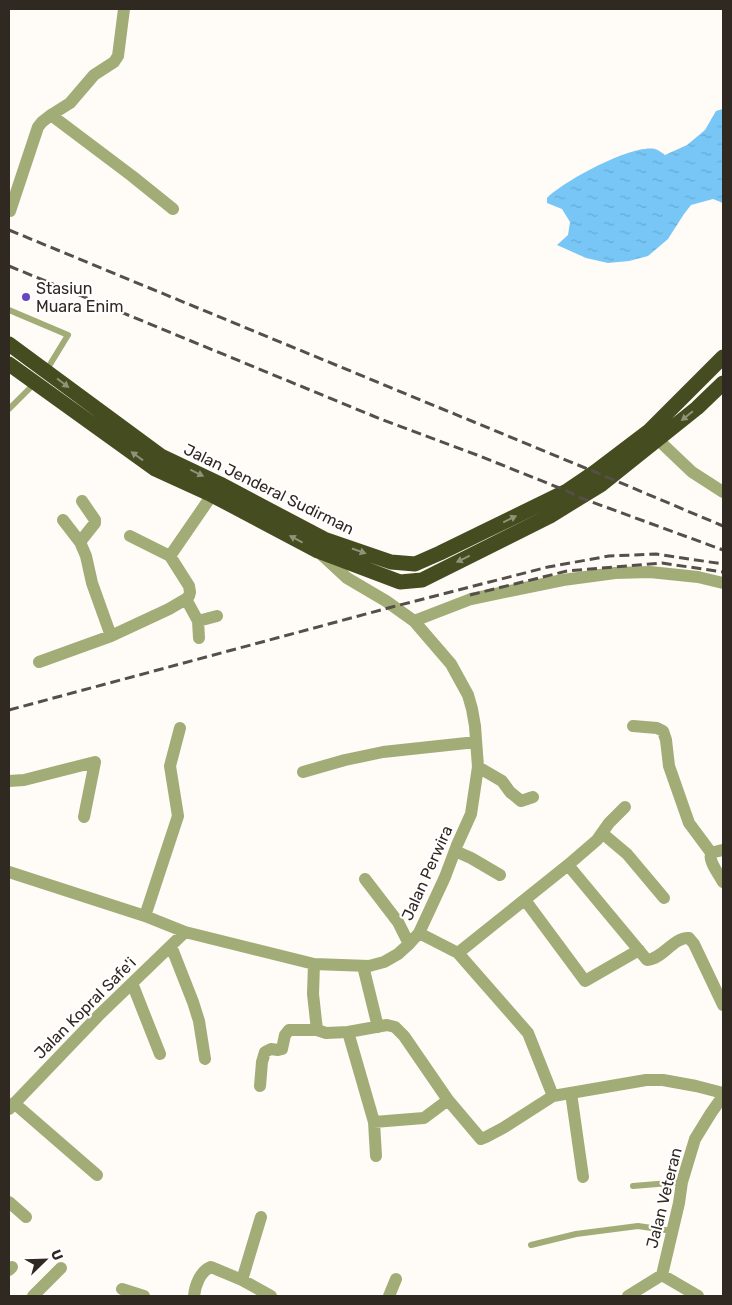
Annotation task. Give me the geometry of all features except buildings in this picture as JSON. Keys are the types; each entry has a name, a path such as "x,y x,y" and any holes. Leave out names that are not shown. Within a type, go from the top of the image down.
{"highway":[{"name":"Jalan Jenderal Sudirman","path":"9,344 161,456 220,484 321,545"},
{"name":"Jalan Jenderal Sudirman","path":"9,364 155,469 400,582 422,580 550,516 602,484 653,435 723,358"},
{"name":"Jalan Jenderal Sudirman","path":"653,435 697,408 723,383"}],"street":[{"path":"9,211 38,127 51,115 70,103 94,75 116,60 124,9"},
{"path":"51,115 173,209"},
{"path":"653,435 692,472 723,492"},
{"path":"170,556 212,495"},
{"path":"80,542 95,523 95,520 82,501"},
{"path":"63,520 80,542 86,556 92,583 111,636"},
{"path":"39,662 111,636 170,609 186,600 189,596 189,586 170,556 130,536"},
{"name":"Jalan Perwira","path":"9,872 145,916 185,932 314,964 369,966 384,962 398,954 409,944 419,933 445,878 471,814 478,767 472,709 468,695 451,664 414,621 386,601 347,578 321,545"},
{"path":"414,621 471,599 564,580 615,573 650,572 698,577 723,583"},
{"path":"186,600 198,621 199,638"},
{"path":"198,621 217,616"},
{"path":"633,726 657,728 663,732 666,740 669,766 689,823 718,852 710,857 723,882"},
{"path":"145,916 178,816 170,766 180,728"},
{"path":"303,772 383,752 476,742"},
{"path":"9,781 24,780 95,762 84,817"},
{"path":"478,767 502,781 520,801 533,797"},
{"path":"458,953 598,840 609,823 626,807"},
{"path":"602,833 627,854 664,898"},
{"path":"455,850 500,875"},
{"path":"568,865 647,960 654,960 667,949 683,939 689,938 694,944 723,1005"},
{"path":"365,879 398,922 409,944"},
{"path":"525,900 585,981 638,950"},
{"name":"Jalan Kopral Safe'i","path":"11,1106 99,1015 185,932"},
{"path":"419,933 458,953 528,1034 553,1096"},
{"path":"171,946 199,1021 205,1059"},
{"path":"314,964 313,994 317,1030"},
{"path":"363,966 378,1027"},
{"path":"132,983 160,1054"},
{"path":"260,1086 262,1062 265,1052 271,1048 282,1049 289,1030 317,1030 322,1033 348,1032 392,1026 401,1032 448,1100 482,1139 553,1096 629,1082 663,1080 696,1086 723,1095"},
{"path":"348,1032 374,1122 376,1156"},
{"path":"571,1093 583,1177"},
{"name":"Jalan Veteran","path":"628,1296 662,1274 679,1203 682,1182 695,1139 723,1095"},
{"path":"374,1122 424,1118 448,1100"},
{"path":"11,1106 97,1175"},
{"path":"9,1202 26,1217"},
{"path":"242,1280 262,1217"},
{"path":"35,1296 61,1268"},
{"path":"194,1296 196,1286 208,1268 214,1268 242,1280 271,1296"},
{"path":"662,1274 698,1296"},
{"path":"389,1296 396,1279"},
{"path":"122,1289 144,1296"}],"lane":[{"path":"9,310 68,335 46,371 10,407"},
{"path":"632,1186 682,1182"},
{"path":"531,1245 576,1234 638,1226 672,1231"}],"water":[{"path":"723,109 723,203 713,199 691,205 668,239 648,256 629,261 608,263 586,258 557,245 568,235 570,222 562,209 547,203 547,198 568,182 615,158 644,149 655,149 665,155 687,145 705,130 716,111"}],"railway":[{"path":"9,230 723,526"},
{"path":"9,266 383,420 477,455 581,498 723,550"},
{"path":"9,710 548,567 609,556 656,554 723,564"},
{"path":"470,595 567,571 662,563 723,572"}],"place":[{"name":"Stasiun Muara Enim","path":"26,297"}]}
